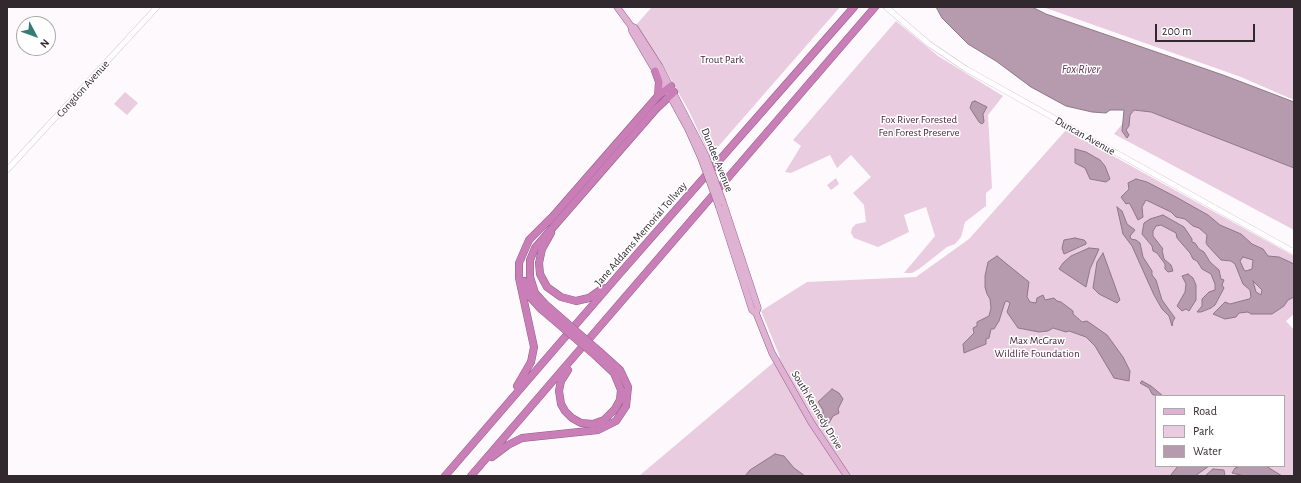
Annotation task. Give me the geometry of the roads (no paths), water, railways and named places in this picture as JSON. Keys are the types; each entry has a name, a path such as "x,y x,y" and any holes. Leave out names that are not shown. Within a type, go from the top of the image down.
{"highway":[{"name":"Jane Addams Memorial Tollway","path":"445,476 622,271 854,7"},
{"path":"472,475 875,7"},
{"path":"655,71 659,82 658,96"},
{"path":"472,475 504,447 522,438 598,430 616,422 623,413 627,403 628,394 627,383 620,370 598,354 543,307 532,300 523,276 524,263 531,242 658,96 670,91"},
{"path":"543,307 535,293 531,282 529,269 531,256 538,243 670,91"},
{"path":"586,189 544,245 539,263 542,278 547,287 556,295 567,299 580,301 596,294 622,271"},
{"path":"445,476 511,394 531,362 534,342 521,285 519,268 522,253 529,240 550,220"},
{"path":"598,354 616,375 620,387 621,397 615,410 607,418 596,423 585,424 574,420 565,411 560,400 560,386 568,370 602,325"}],"main road":[{"name":"Dundee Avenue","path":"617,7 631,26 655,71 670,91"},
{"name":"Dundee Avenue","path":"631,26 635,28 704,157 721,205 752,310 756,313 772,353"},
{"name":"South Kennedy Drive","path":"772,353 811,422 847,476"}],"street":[{"name":"Congdon Avenue","path":"7,170 157,7"},
{"name":"Duncan Avenue","path":"886,7 929,44 966,70 1294,252"}],"water":[{"name":"Fox River","path":"936,7 1032,7 1046,14 1223,75 1294,102 1294,168 1151,112 1134,110 1130,115 1129,126 1126,130 1129,135 1127,138 1122,131 1124,110 1110,110 1106,113 1092,112 1066,106 1031,87 996,61 968,44 942,18"},
{"path":"975,101 987,107 983,114 984,122 982,124 970,108 972,102"},
{"path":"1075,149 1086,152 1100,160 1105,166 1110,179 1106,182 1090,179 1085,168 1075,163"},
{"path":"1136,179 1147,182 1208,215 1220,225 1241,234 1252,244 1263,249 1268,256 1279,257 1292,263 1294,265 1294,297 1288,300 1284,306 1272,314 1251,314 1248,312 1239,313 1236,317 1225,319 1213,314 1225,302 1230,304 1249,299 1251,297 1250,290 1243,284 1235,264 1231,261 1221,260 1208,246 1206,243 1207,235 1199,228 1193,226 1185,219 1176,217 1171,212 1146,200 1142,207 1143,217 1138,220 1129,203 1126,204 1121,197 1129,189 1128,183","holes":["1243,257 1253,260 1252,269 1246,271 1244,270 1240,261","1253,281 1262,290 1261,295 1256,292"]},
{"path":"1117,207 1122,211 1127,224 1135,230 1130,236 1131,239 1140,243 1143,257 1156,280 1162,300 1175,318 1172,326 1169,316 1162,309 1154,295 1132,246 1123,234"},
{"path":"1163,215 1184,227 1192,239 1192,242 1204,252 1210,262 1219,270 1221,279 1224,280 1222,285 1224,288 1215,305 1211,308 1197,312 1202,306 1202,299 1209,292 1215,290 1215,284 1211,274 1202,269 1197,261 1193,259 1190,253 1177,238 1176,233 1161,225 1156,226 1153,231 1153,236 1163,249 1164,259 1171,265 1173,271 1168,272 1165,269 1165,264 1157,253 1153,251 1152,246 1142,234 1144,223 1150,219"},
{"path":"1075,238 1084,240 1086,244 1064,254 1062,248 1064,240"},
{"path":"1089,248 1099,249 1090,269 1086,287 1059,269 1071,256"},
{"path":"1103,253 1120,300 1117,303 1099,294 1093,288 1097,262"},
{"path":"997,256 1029,282 1027,297 1030,302 1036,303 1037,298 1043,295 1045,300 1054,298 1073,311 1073,314 1082,322 1087,321 1107,335 1123,357 1130,371 1129,381 1114,378 1095,346 1086,337 1069,331 1066,332 1053,328 1048,331 1039,332 1018,328 1007,312 1010,303 1007,301 1005,302 999,321 994,329 991,329 989,338 986,339 986,344 964,353 963,344 974,333 973,328 977,326 977,322 989,316 991,308 990,299 985,287 985,276 988,262"},
{"path":"1188,274 1193,278 1196,285 1196,300 1189,311 1186,309 1182,311 1177,306 1185,292 1186,284 1182,276"},
{"path":"1142,381 1162,395 1152,394 1149,388 1140,383"},
{"path":"832,389 839,393 843,399 838,409 839,413 833,416 829,423 823,419 823,410 818,402"},
{"path":"775,454 784,456 794,468 805,476 745,476 750,470"},
{"path":"1177,467 1208,467 1195,476 1170,476"},
{"path":"1268,467 1282,476 1245,476 1232,473 1235,468"},
{"path":"1213,469 1224,470 1225,476 1205,476"}],"park label":[{"name":"Trout Park","path":"722,60"},
{"name":"Fox River Forested Fen Forest Preserve","path":"919,126"},
{"name":"Max McGraw Wildlife Foundation","path":"1037,347"}]}
